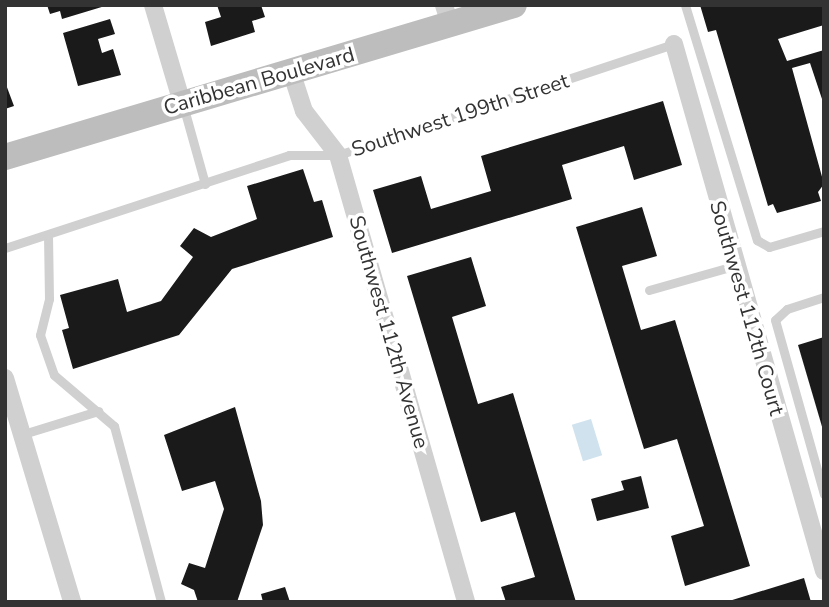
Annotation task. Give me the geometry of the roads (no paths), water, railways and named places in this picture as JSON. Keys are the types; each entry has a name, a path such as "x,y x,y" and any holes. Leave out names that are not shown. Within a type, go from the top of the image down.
{"street":[{"path":"153,5 182,103"},
{"name":"Caribbean Boulevard","path":"5,157 291,71 447,15 514,5"},
{"name":"Southwest 112th Court","path":"674,44 734,266 824,571"},
{"name":"Southwest 112th Avenue","path":"291,71 304,111 338,155 466,602"},
{"path":"5,378 72,602"}],"lane":[{"path":"685,5 757,240 769,247 824,231"},
{"name":"Southwest 199th Street","path":"5,248 289,155 338,155 674,44"},
{"path":"182,103 205,184"},
{"path":"48,235 49,299 40,335 54,375 114,426 162,602"},
{"path":"649,290 734,266"},
{"path":"824,297 787,309 775,320 824,494"},
{"path":"20,435 98,411"}],"water":[{"path":"591,419 602,455 583,461 572,425"}]}
